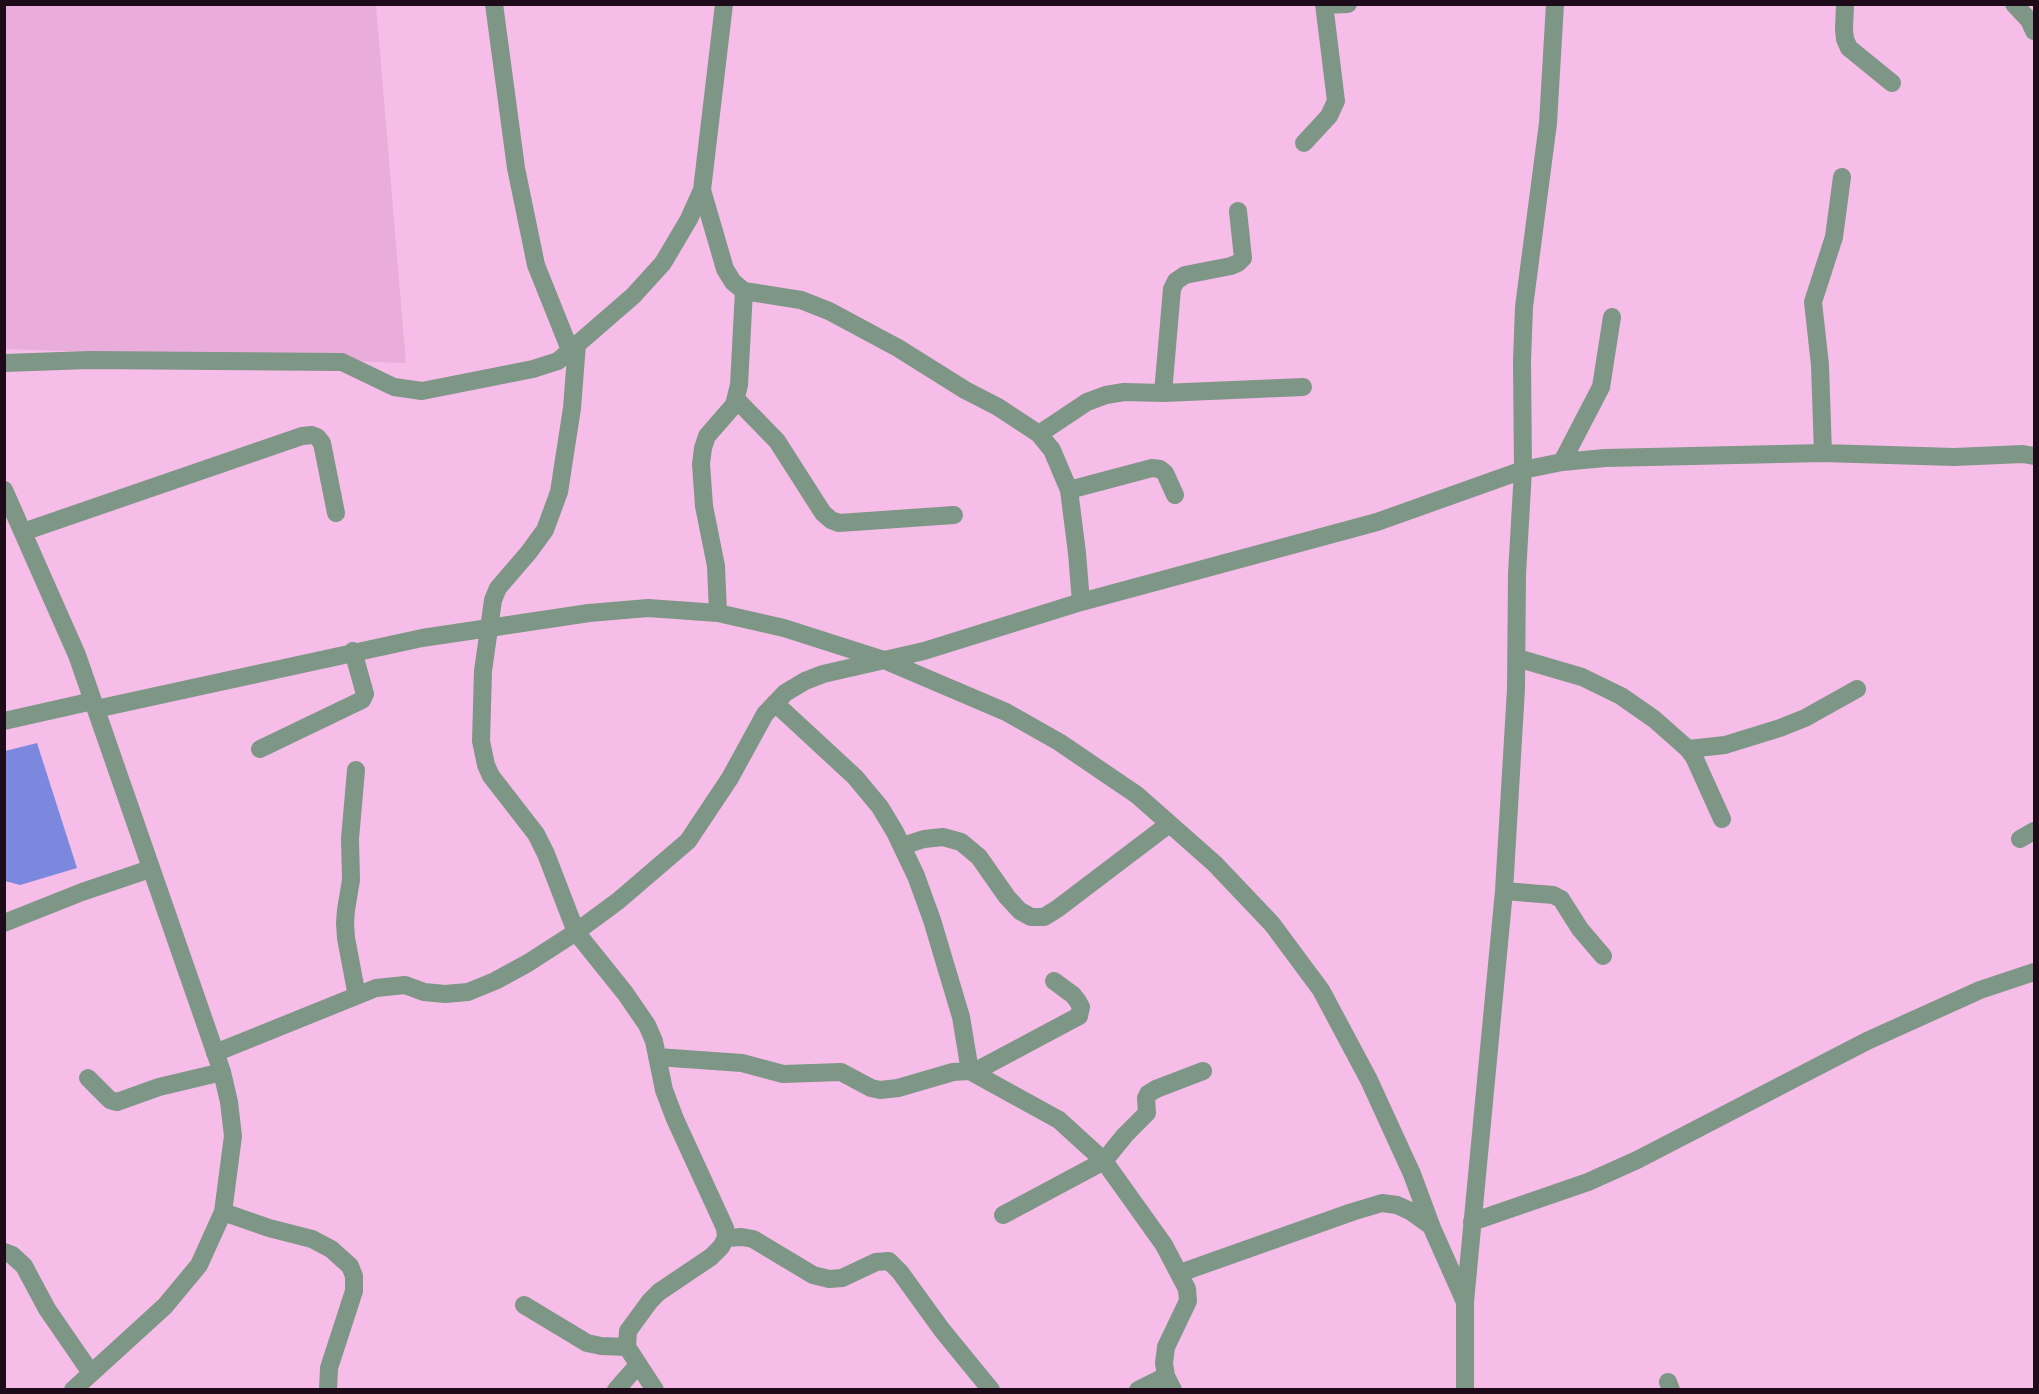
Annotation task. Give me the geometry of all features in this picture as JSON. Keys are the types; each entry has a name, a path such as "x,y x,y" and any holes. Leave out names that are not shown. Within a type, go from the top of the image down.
{"street":[{"path":"494,4 514,157 536,265 574,347 572,408 559,492 544,530 529,552 498,588 493,600 483,671 481,741 491,776 536,834 546,854 576,932 639,1011 654,1041 664,1090 671,1110 725,1228 726,1238 721,1247 711,1257 659,1292 628,1331 627,1347 655,1389"},
{"path":"4,363 90,360 342,362 393,387 422,391 533,369 558,361 633,296 663,263 689,219 702,190 724,4"},
{"path":"1304,143 1329,116 1335,101 1324,5 1348,4"},
{"path":"1465,1389 1465,1302 1504,891 1523,470 1524,307 1548,123 1555,4"},
{"path":"1845,4 1845,39 1850,48 1892,82"},
{"path":"2014,4 2029,20 2034,31"},
{"path":"1823,453 1820,365 1813,302 1834,237 1842,177"},
{"path":"702,190 725,269 733,282 744,291 801,300 829,311 898,348 1039,434 1052,450 1069,490 1081,602"},
{"path":"1163,393 1172,289 1176,281 1185,275 1231,266 1243,258 1238,212"},
{"path":"718,613 716,566 704,506 701,464 707,436 734,405 739,385 744,291"},
{"path":"1562,462 1601,387 1612,317"},
{"path":"1039,434 1087,402 1106,395 1124,392 1163,393 1303,387"},
{"path":"735,399 777,441 823,513 831,520 839,523 954,515"},
{"path":"23,532 302,436 312,435 322,443 336,513"},
{"path":"215,1053 376,988 405,985 424,992 445,994 468,992 520,968 576,932 627,894 687,841 730,778 765,714 785,693 823,674 924,651 1081,602 1377,522 1523,470 1562,462 1605,458 1823,453 1954,457 2023,454 2034,456"},
{"path":"1069,490 1152,468 1160,468 1166,473 1175,495"},
{"path":"4,490 77,655 222,1072 229,1102 233,1136 223,1212 199,1265 165,1306 73,1389"},
{"path":"4,721 94,705 422,638 589,613 648,608 718,613 784,628 884,660 1006,712 1051,737 1137,795 1215,864 1272,924 1321,990 1369,1080 1412,1174 1432,1228 1465,1302"},
{"path":"260,749 362,700 365,693 353,651"},
{"path":"1516,658 1582,677 1621,696 1654,719 1688,749 1699,767 1722,819"},
{"path":"1688,749 1725,745 1780,728 1805,718 1857,689"},
{"path":"775,703 855,777 880,807 902,846 932,920 961,1017 972,1071 1059,1120 1104,1161 1164,1245 1180,1273 1187,1290 1188,1301 1166,1347 1164,1363 1169,1383 1138,1389"},
{"path":"356,770 350,839 351,880 345,922 357,996"},
{"path":"902,846 924,839 943,837 961,842 979,857 1007,897 1020,911 1030,917 1044,917 1169,824"},
{"path":"4,923 82,892 150,869"},
{"path":"1504,891 1560,898 1580,929 1603,956"},
{"path":"1472,1222 1588,1182 1637,1160 1867,1041 1980,990 2034,972"},
{"path":"657,1057 742,1063 783,1074 841,1072 872,1089 898,1088 953,1072 972,1071 1079,1016 1081,1007 1077,1000 1054,981"},
{"path":"1003,1215 1104,1161 1147,1113 1148,1094 1203,1071"},
{"path":"88,1078 110,1100 117,1102 168,1085 222,1072"},
{"path":"1180,1273 1382,1203 1410,1210 1432,1228"},
{"path":"223,1212 269,1228 312,1239 331,1249 350,1266 354,1276 354,1291 329,1368 328,1389"},
{"path":"726,1238 753,1239 813,1275 829,1279 842,1278 876,1262 889,1262 900,1272 942,1330 991,1389"},
{"path":"4,1252 12,1255 24,1266 47,1309 92,1373"},
{"path":"524,1305 587,1343 627,1347"},
{"path":"616,1389 638,1365"}],"shaded area":[{"path":"5,5 376,5 406,363 5,349"}],"water":[{"path":"37,743 77,868 20,885 5,881 5,751"}]}
